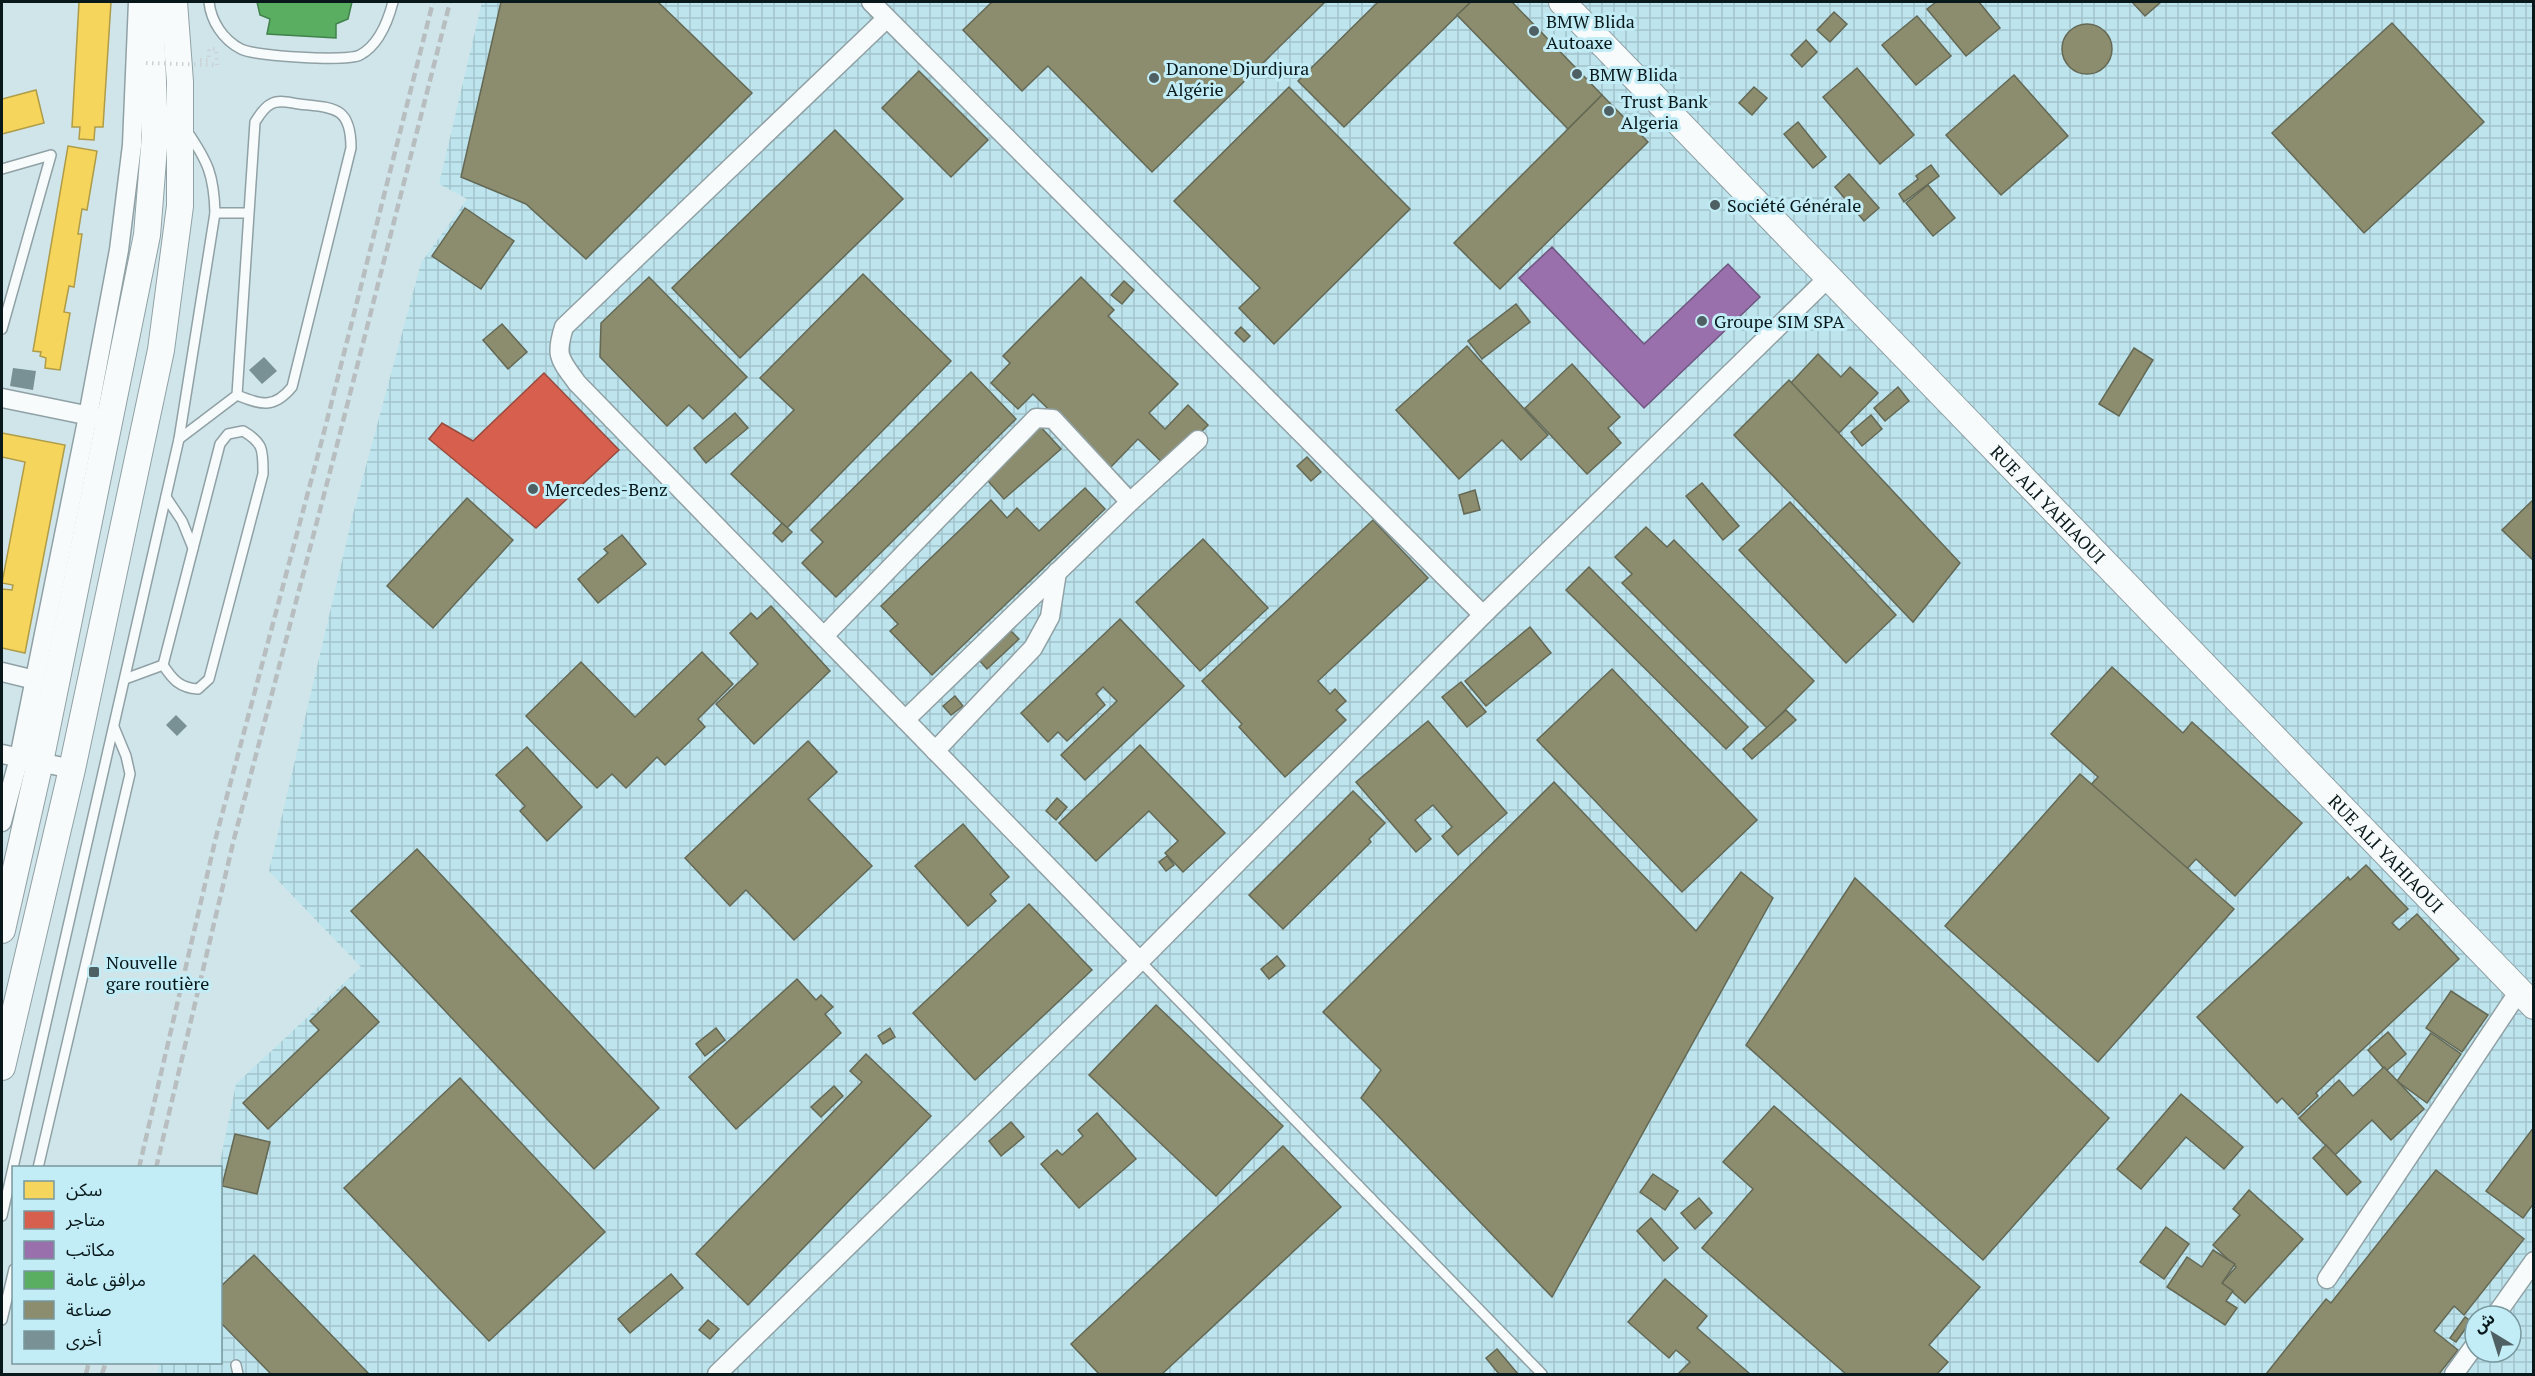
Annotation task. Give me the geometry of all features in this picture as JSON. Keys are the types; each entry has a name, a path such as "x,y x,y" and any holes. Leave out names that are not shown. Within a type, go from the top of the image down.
{"main road":[{"path":"2,930 20,758 100,418 147,235 155,135 150,2"},
{"path":"2,1067 72,769 161,350 180,206 180,82 174,2"},
{"name":"RUE ALI YAHIAOUI","path":"1562,2 1830,276 2526,998"}],"street":[{"path":"2,822 20,758 34,680 100,418 132,145 138,2"},
{"path":"871,2 1483,615"},
{"path":"886,18 564,327 557,347 561,361 577,383 1140,961"},
{"path":"717,1374 1140,961 1483,615 1830,276"},
{"path":"2,398 100,418"},
{"path":"824,636 1036,418 1053,419 1130,502"},
{"path":"905,720 1130,502 1198,440"},
{"path":"935,750 1033,648 1050,617 1057,572"},
{"path":"2,672 34,680"},
{"path":"20,758 72,769"},
{"path":"2327,1280 2526,998"},
{"path":"2504,1304 2534,1261"},
{"path":"2454,1374 2463,1362"}],"lane":[{"path":"209,2 210,14 215,25 232,44 247,52 339,60 360,56 376,41 389,17 393,2"},
{"path":"179,439 237,395 255,122 270,104 279,101 335,108 343,114 351,133 351,148 292,387 283,399 263,404 237,395"},
{"path":"13,1166 179,439 215,213 214,187 210,168 180,122"},
{"path":"2,169 51,155 2,330"},
{"path":"215,213 248,213"},
{"path":"243,431 257,439 263,454 263,474 209,680 198,688 186,688 172,680 163,665 220,444 228,434 243,431"},
{"path":"166,497 182,521 193,548"},
{"path":"125,680 163,665"},
{"path":"38,1166 130,774 126,756 114,727"},
{"path":"1140,961 1542,1374"},
{"path":"2,1216 12,1172"},
{"path":"2,1320 12,1278"}],"path":[{"path":"146,63 217,65 216,49 209,49 209,60"}],"shaded area":[{"path":"482,2 2533,2 2533,1374 157,1374 160,1364 222,1364 222,1166 219,1166 236,1084 361,967 269,871 353,514 421,263 467,199 439,184"}],"building: سكن":[{"path":"79,2 111,2 103,127 95,127 94,140 79,139 80,127 72,127"},
{"path":"36,90 44,123 2,134 2,99"},
{"path":"68,146 97,151 87,210 82,209 78,234 82,234 74,287 69,286 64,312 70,313 60,370 45,368 46,358 40,356 41,352 33,351"},
{"path":"2,433 65,445 25,653 2,648 2,589 12,590 13,585 2,583 25,462 2,457"}],"building: متاجر":[{"name":"Mercedes-Benz","path":"544,373 619,450 536,528 429,439 442,423 473,441"}],"building: مكاتب":[{"name":"Groupe SIM SPA","path":"1552,247 1644,344 1728,264 1760,297 1644,408 1519,278"}],"building: مرافق عامة":[{"path":"257,2 352,2 348,19 336,24 336,38 267,34 270,19 260,15"}],"building: صناعة":[{"path":"501,2 658,2 752,93 586,259 526,204 461,177"},
{"name":"Danone Djurdjura Algérie","path":"992,2 1325,2 1152,172 1048,66 1022,91 963,30"},
{"path":"1378,2 1471,2 1344,127 1298,81"},
{"path":"1471,2 1512,2 1602,95 1568,129 1457,15"},
{"path":"1936,2 1979,2 2000,28 1966,56 1927,9"},
{"path":"2132,2 2161,2 2145,16"},
{"path":"1834,12 1847,24 1830,42 1817,30"},
{"path":"1917,16 1951,56 1916,85 1882,45"},
{"path":"2392,23 2484,122 2364,233 2272,133"},
{"path":"2087,24 2101,28 2108,35 2112,49 2108,63 2101,70 2087,74 2073,70 2066,63 2062,49 2066,35 2073,28"},
{"path":"1806,40 1817,52 1802,67 1791,55"},
{"path":"1857,68 1914,135 1880,164 1823,97"},
{"path":"919,71 988,140 951,177 882,108"},
{"path":"2014,75 2068,136 2001,195 1946,135"},
{"path":"1289,87 1410,209 1274,344 1239,308 1260,288 1174,201"},
{"path":"1754,87 1767,98 1752,115 1739,103"},
{"path":"1602,95 1648,142 1500,289 1454,243"},
{"path":"1798,122 1826,157 1813,168 1784,134"},
{"path":"835,130 903,199 740,358 672,288"},
{"path":"1931,165 1939,176 1904,202 1899,194 1918,179 1916,176"},
{"path":"1849,174 1879,208 1864,221 1835,187"},
{"path":"1928,185 1955,218 1933,236 1906,203"},
{"path":"465,208 514,241 481,289 432,256"},
{"path":"863,274 951,361 787,528 731,474 794,410 760,378"},
{"path":"649,277 747,377 703,419 689,405 667,426 600,357 601,323"},
{"path":"1081,277 1114,310 1108,316 1178,384 1149,413 1165,429 1188,405 1208,425 1167,467 1138,439 1109,469 1033,394 1018,409 991,383 1010,363 1003,356"},
{"path":"1124,281 1134,290 1122,304 1111,295"},
{"path":"1516,304 1530,322 1482,359 1468,341"},
{"path":"502,324 527,352 508,369 483,340"},
{"path":"1241,327 1250,336 1244,342 1235,333"},
{"path":"1467,346 1548,435 1521,460 1502,440 1459,479 1396,410"},
{"path":"2134,348 2153,360 2119,416 2099,404"},
{"path":"1818,354 1841,377 1850,367 1878,393 1839,433 1788,386"},
{"path":"1572,364 1620,417 1608,428 1621,443 1587,474 1525,408"},
{"path":"971,372 1016,419 836,597 802,563 823,542 811,530"},
{"path":"1789,380 1960,563 1913,622 1734,435"},
{"path":"1898,387 1909,401 1885,421 1874,408"},
{"path":"735,413 748,428 706,463 694,448"},
{"path":"1871,415 1882,429 1862,446 1851,432"},
{"path":"1038,424 1061,449 1004,499 981,473"},
{"path":"1307,457 1321,472 1311,481 1297,466"},
{"path":"1702,483 1739,526 1723,540 1686,496"},
{"path":"1085,488 1105,509 932,675 890,631 898,624 881,606 991,500 1007,518 1017,508 1039,531"},
{"path":"1475,490 1480,510 1464,514 1459,495"},
{"path":"467,498 513,540 433,628 387,586"},
{"path":"2534,499 2534,561 2502,530"},
{"path":"1790,502 1896,615 1846,663 1739,550"},
{"path":"1373,520 1428,578 1318,681 1330,694 1335,689 1346,701 1336,710 1346,720 1285,777 1239,727 1242,724 1202,681"},
{"path":"782,523 792,532 782,542 773,533"},
{"path":"1646,527 1667,547 1674,540 1814,681 1767,728 1622,583 1632,574 1615,557"},
{"path":"622,535 646,564 598,603 578,579 608,553 604,549"},
{"path":"1203,539 1268,608 1200,671 1136,602"},
{"path":"1589,567 1748,727 1726,749 1566,590"},
{"path":"771,606 830,671 754,744 716,704 758,664 730,633 751,613 757,619"},
{"path":"1120,619 1184,686 1085,780 1061,755 1117,701 1103,687 1096,694 1105,705 1067,741 1058,732 1048,742 1021,713"},
{"path":"1530,627 1551,653 1486,706 1465,681"},
{"path":"1011,631 1019,639 987,669 979,660"},
{"path":"702,652 733,684 698,719 705,727 665,765 657,757 626,788 612,774 597,788 526,716 581,662 635,717"},
{"path":"2112,667 2183,733 2192,722 2302,823 2235,896 2196,859 2184,872 2160,850 2156,854 2107,809 2110,807 2089,787 2098,777 2051,734"},
{"path":"1612,669 1757,820 1682,892 1537,740"},
{"path":"1461,682 1486,712 1467,727 1442,697"},
{"path":"955,696 963,706 951,715 943,706"},
{"path":"1786,710 1796,720 1752,759 1743,749"},
{"path":"1428,721 1507,813 1458,855 1442,836 1452,827 1433,805 1415,820 1431,839 1416,852 1356,782"},
{"path":"808,741 837,772 808,799 872,866 794,940 746,890 730,906 685,858"},
{"path":"1140,745 1225,833 1183,872 1165,853 1178,841 1149,811 1096,861 1059,823"},
{"path":"527,747 582,807 547,841 520,811 525,806 496,775"},
{"path":"2080,774 2234,909 2098,1062 1945,926"},
{"path":"1554,782 1696,931 1741,872 1773,898 1552,1297 1361,1098 1381,1070 1323,1012"},
{"path":"1353,791 1385,823 1369,839 1371,842 1283,929 1249,895"},
{"path":"1057,798 1067,807 1056,820 1046,811"},
{"path":"963,824 1009,877 990,894 996,901 968,926 915,866"},
{"path":"417,849 659,1108 594,1169 351,911"},
{"path":"1167,856 1174,865 1166,871 1159,862"},
{"path":"2366,865 2408,909 2392,923 2399,930 2417,914 2459,959 2316,1093 2318,1096 2298,1115 2282,1098 2277,1103 2197,1017 2348,877 2350,880"},
{"path":"1855,878 2109,1118 1983,1260 1746,1045"},
{"path":"1029,904 1092,970 975,1080 913,1013"},
{"path":"1277,956 1285,966 1269,979 1261,969"},
{"path":"797,979 816,1000 821,995 833,1007 825,1014 841,1033 736,1129 689,1077"},
{"path":"345,987 379,1022 268,1129 243,1103 319,1030 310,1021"},
{"path":"2451,991 2488,1015 2462,1052 2426,1028"},
{"path":"1156,1005 1283,1126 1216,1196 1089,1075"},
{"path":"716,1028 725,1040 705,1056 696,1044"},
{"path":"890,1028 895,1037 883,1044 878,1036"},
{"path":"2388,1032 2406,1054 2386,1071 2368,1050"},
{"path":"2431,1033 2461,1054 2427,1103 2397,1081"},
{"path":"866,1054 931,1116 748,1305 696,1254 862,1082 850,1071"},
{"path":"2384,1067 2424,1109 2391,1140 2372,1120 2335,1155 2299,1118 2339,1080 2353,1096"},
{"path":"460,1078 605,1232 489,1341 344,1188"},
{"path":"834,1086 843,1096 821,1117 811,1107"},
{"path":"2181,1094 2243,1147 2224,1169 2186,1137 2141,1189 2117,1169"},
{"path":"1774,1106 1980,1287 1929,1345 1948,1362 1937,1374 1846,1374 1702,1248 1753,1189 1723,1162"},
{"path":"1097,1113 1136,1159 1079,1208 1041,1164 1057,1150 1062,1155 1083,1136 1078,1130"},
{"path":"1011,1122 1024,1137 1001,1156 989,1141"},
{"path":"2534,1127 2534,1203 2523,1218 2486,1191"},
{"path":"235,1134 270,1142 257,1194 222,1186"},
{"path":"2326,1145 2361,1182 2347,1195 2313,1158"},
{"path":"1283,1146 1341,1207 1162,1374 1099,1374 1071,1344"},
{"path":"2436,1170 2524,1239 2473,1304 2463,1304 2463,1314 2454,1306 2434,1331 2458,1350 2439,1374 2266,1374 2326,1299 2331,1303"},
{"path":"1653,1174 1678,1191 1665,1210 1640,1192"},
{"path":"2249,1190 2303,1239 2245,1303 2222,1283 2236,1267 2213,1245 2240,1215 2233,1209"},
{"path":"1699,1198 1712,1213 1695,1229 1681,1213"},
{"path":"1651,1218 1678,1248 1664,1261 1637,1231"},
{"path":"2166,1227 2189,1244 2164,1279 2140,1262"},
{"path":"2213,1250 2235,1264 2222,1283 2233,1291 2226,1301 2237,1308 2225,1325 2167,1287 2187,1257 2202,1267"},
{"path":"254,1255 369,1374 271,1374 222,1324 222,1285"},
{"path":"671,1274 683,1288 630,1333 618,1319"},
{"path":"1665,1279 1707,1316 1697,1328 1750,1374 1678,1374 1690,1362 1676,1350 1669,1358 1628,1322"},
{"path":"708,1320 719,1329 710,1339 699,1330"},
{"path":"2463,1320 2463,1332 2456,1342 2450,1338"},
{"path":"1497,1349 1518,1374 1499,1374 1486,1358"}],"building: أخرى":[{"path":"264,357 277,371 262,384 249,370"},
{"path":"13,368 36,371 33,390 10,386"},
{"path":"176,715 187,726 177,736 166,725"}],"railway":[{"path":"139,1166 216,837 323,436 433,2"},
{"path":"156,1166 234,839 450,2"},
{"path":"86,1374 88,1364"},
{"path":"102,1374 105,1364"}],"place":[{"name":"BMW Blida Autoaxe","path":"1534,31"},
{"name":"BMW Blida","path":"1577,74"},
{"name":"Danone Djurdjura Algérie","path":"1154,78"},
{"name":"Trust Bank Algeria","path":"1609,111"},
{"name":"Société Générale","path":"1715,205"},
{"name":"Groupe SIM SPA","path":"1702,321"},
{"name":"Mercedes-Benz","path":"533,489"},
{"name":"Nouvelle gare routière","path":"94,972"}]}
